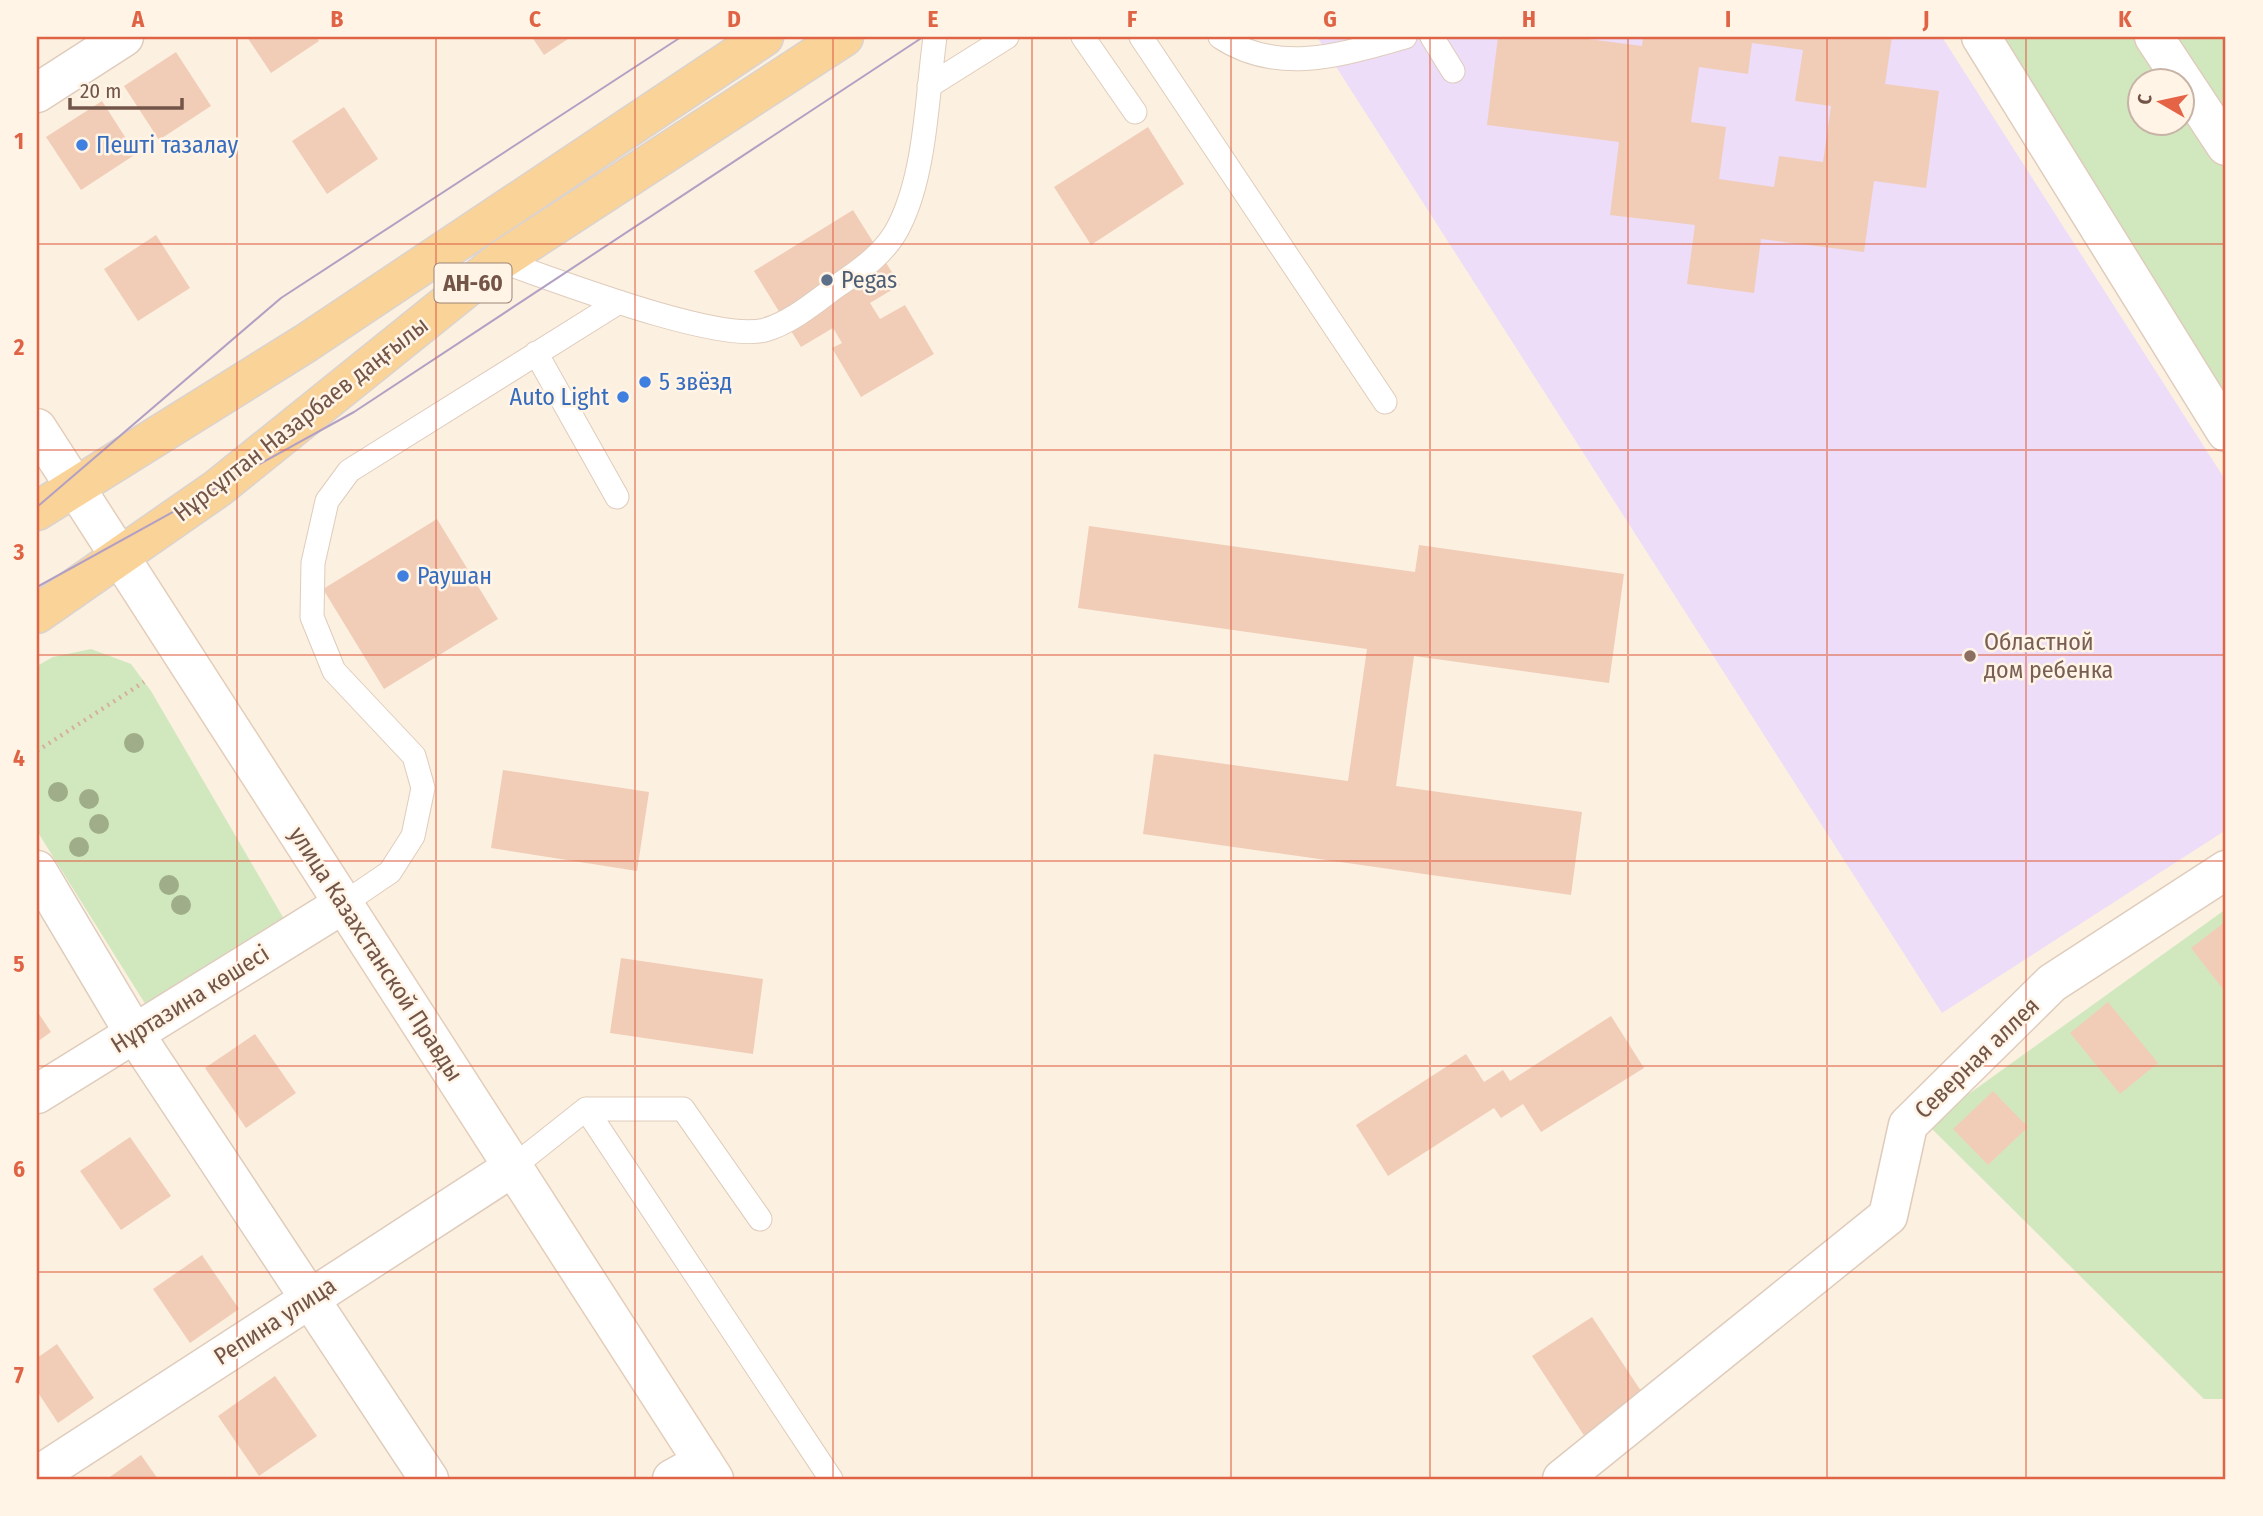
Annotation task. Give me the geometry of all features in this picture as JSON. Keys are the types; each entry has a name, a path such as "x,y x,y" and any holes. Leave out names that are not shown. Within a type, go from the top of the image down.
{"main road":[{"name":"Нұрсұлтан Назарбаев даңғылы","path":"37,511 306,343 764,37"},
{"name":"Нұрсұлтан Назарбаев даңғылы","path":"37,614 218,488 500,261 844,37"}],"street":[{"path":"37,93 124,37"},
{"path":"1981,37 2226,432"},
{"path":"2154,37 2226,146"},
{"name":"улица Казахстанской Правды","path":"37,428 513,1167 697,1473"},
{"path":"37,870 134,1033 429,1479"},
{"name":"Северная аллея","path":"1562,1479 1888,1216 1908,1125 2052,984 2226,870"},
{"name":"Нұртазина көшесі","path":"37,1094 343,904"},
{"name":"Репина улица","path":"37,1476 513,1167"}],"lane":[{"path":"500,261 620,302 740,331 764,330 792,319 873,261 900,225 918,164 935,37"},
{"path":"929,86 1007,37"},
{"path":"1083,37 1135,112"},
{"path":"1142,37 1385,402"},
{"path":"1220,37 1241,51 1294,60 1330,58 1405,37"},
{"path":"1432,37 1453,71"},
{"path":"343,904 390,872 413,836 423,789 414,756 334,671 312,617 313,563 327,501 348,471 620,302"},
{"path":"536,354 617,497"},
{"path":"513,1167 586,1109 683,1110 760,1219"},
{"path":"586,1109 831,1479"}],"path":[{"path":"37,751 144,682"}],"shaded area":[{"name":"Областной дом ребенка","path":"1317,37 1942,37 2226,481 2226,830 1942,1013"}],"green space":[{"path":"1992,37 2226,37 2226,411"},
{"path":"91,649 131,664 151,691 284,919 149,1010 37,831 37,666 53,657"},
{"path":"2226,909 2226,1399 2204,1399 1927,1124"}],"building":[{"path":"247,37 316,37 319,41 271,73"},
{"path":"532,37 571,37 544,55"},
{"path":"1498,37 1573,37 1642,46 1643,37 1892,37 1885,84 1939,91 1926,188 1874,181 1864,252 1761,239 1754,293 1687,284 1695,225 1610,215 1619,142 1487,125","holes":["1752,43 1803,50 1795,101 1831,106 1823,162 1779,156 1774,187 1719,179 1726,127 1691,122 1699,67 1748,74"]},
{"path":"176,52 211,106 159,140 124,86"},
{"path":"102,101 136,154 81,190 46,137"},
{"path":"344,107 378,159 327,194 292,141"},
{"path":"1148,127 1184,184 1091,245 1054,187"},
{"path":"853,210 900,285 870,303 880,319 905,305 934,354 861,397 832,348 842,343 833,328 801,347 754,271"},
{"path":"156,235 190,288 138,321 104,269"},
{"path":"437,519 498,619 384,689 323,589"},
{"path":"1089,526 1415,572 1419,545 1624,574 1609,683 1414,656 1396,786 1582,812 1571,895 1143,834 1154,754 1348,781 1367,649 1078,608"},
{"path":"503,770 649,792 637,871 491,848"},
{"path":"2226,921 2226,993 2191,948"},
{"path":"621,958 763,979 753,1054 610,1033"},
{"path":"2108,1002 2158,1063 2120,1094 2070,1033"},
{"path":"37,1011 51,1032 37,1042"},
{"path":"1611,1016 1644,1068 1541,1132 1523,1104 1501,1118 1494,1108 1388,1176 1356,1125 1466,1054 1484,1082 1503,1070 1510,1081"},
{"path":"255,1034 296,1093 246,1128 205,1068"},
{"path":"1993,1091 2028,1127 1988,1165 1953,1129"},
{"path":"130,1137 171,1196 121,1230 80,1171"},
{"path":"202,1255 239,1309 190,1343 153,1289"},
{"path":"1592,1317 1645,1397 1585,1437 1532,1356"},
{"path":"57,1344 94,1398 58,1423 37,1391 37,1358"},
{"path":"275,1376 317,1436 259,1476 218,1416"},
{"path":"141,1455 158,1479 107,1479"}],"tram line":[{"path":"37,507 281,298 681,37"},
{"path":"37,587 354,412 923,37"}],"place":[{"name":"Пешті тазалау","path":"82,145"},
{"name":"Pegas","path":"827,280"},
{"name":"5 звёзд","path":"645,382"},
{"name":"Auto Light","path":"623,397"},
{"name":"Раушан","path":"403,576"},
{"name":"Областной дом ребенка","path":"1970,656"}]}
